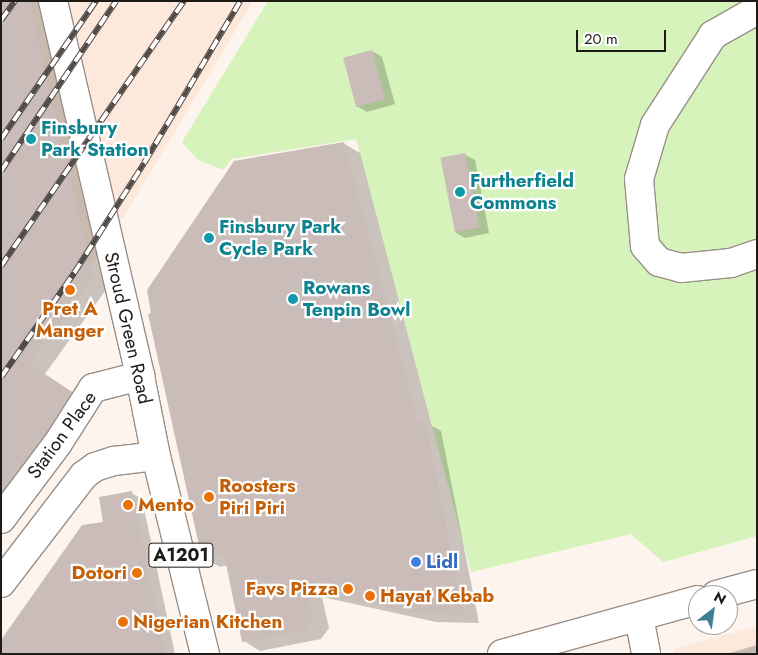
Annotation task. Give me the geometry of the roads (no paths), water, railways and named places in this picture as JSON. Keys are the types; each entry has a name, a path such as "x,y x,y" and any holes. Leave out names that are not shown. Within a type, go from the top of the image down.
{"main road":[{"name":"Stroud Green Road","path":"53,1 140,376 156,456 205,654"},
{"path":"757,10 713,35 655,125 639,180 645,246 659,262 681,268 731,263 757,254"},
{"name":"Station Place","path":"1,519 58,443 93,388 140,376"},
{"path":"1,583 84,475 95,467 114,461 156,456"},
{"path":"738,589 757,584"},
{"path":"502,654 688,603"},
{"path":"639,616 646,654"}],"railway":[{"path":"1,20 15,1"},
{"path":"1,139 96,1"},
{"path":"1,171 116,1"},
{"path":"1,266 184,1"},
{"path":"1,377 74,273 144,163 240,1"}],"place":[{"name":"Finsbury Park Station","path":"31,139"},
{"name":"Furtherfield Commons","path":"460,192"},
{"name":"Finsbury Park Cycle Park","path":"209,238"},
{"name":"Pret A Manger","path":"70,290"},
{"name":"Rowans Tenpin Bowl","path":"293,299"},
{"name":"Roosters Piri Piri","path":"209,497"},
{"name":"Mento","path":"128,505"},
{"name":"Lidl","path":"416,562"},
{"name":"Dotori","path":"137,573"},
{"name":"Favs Pizza","path":"348,589"},
{"name":"Hayat Kebab","path":"370,596"},
{"name":"Nigerian Kitchen","path":"123,622"}]}
